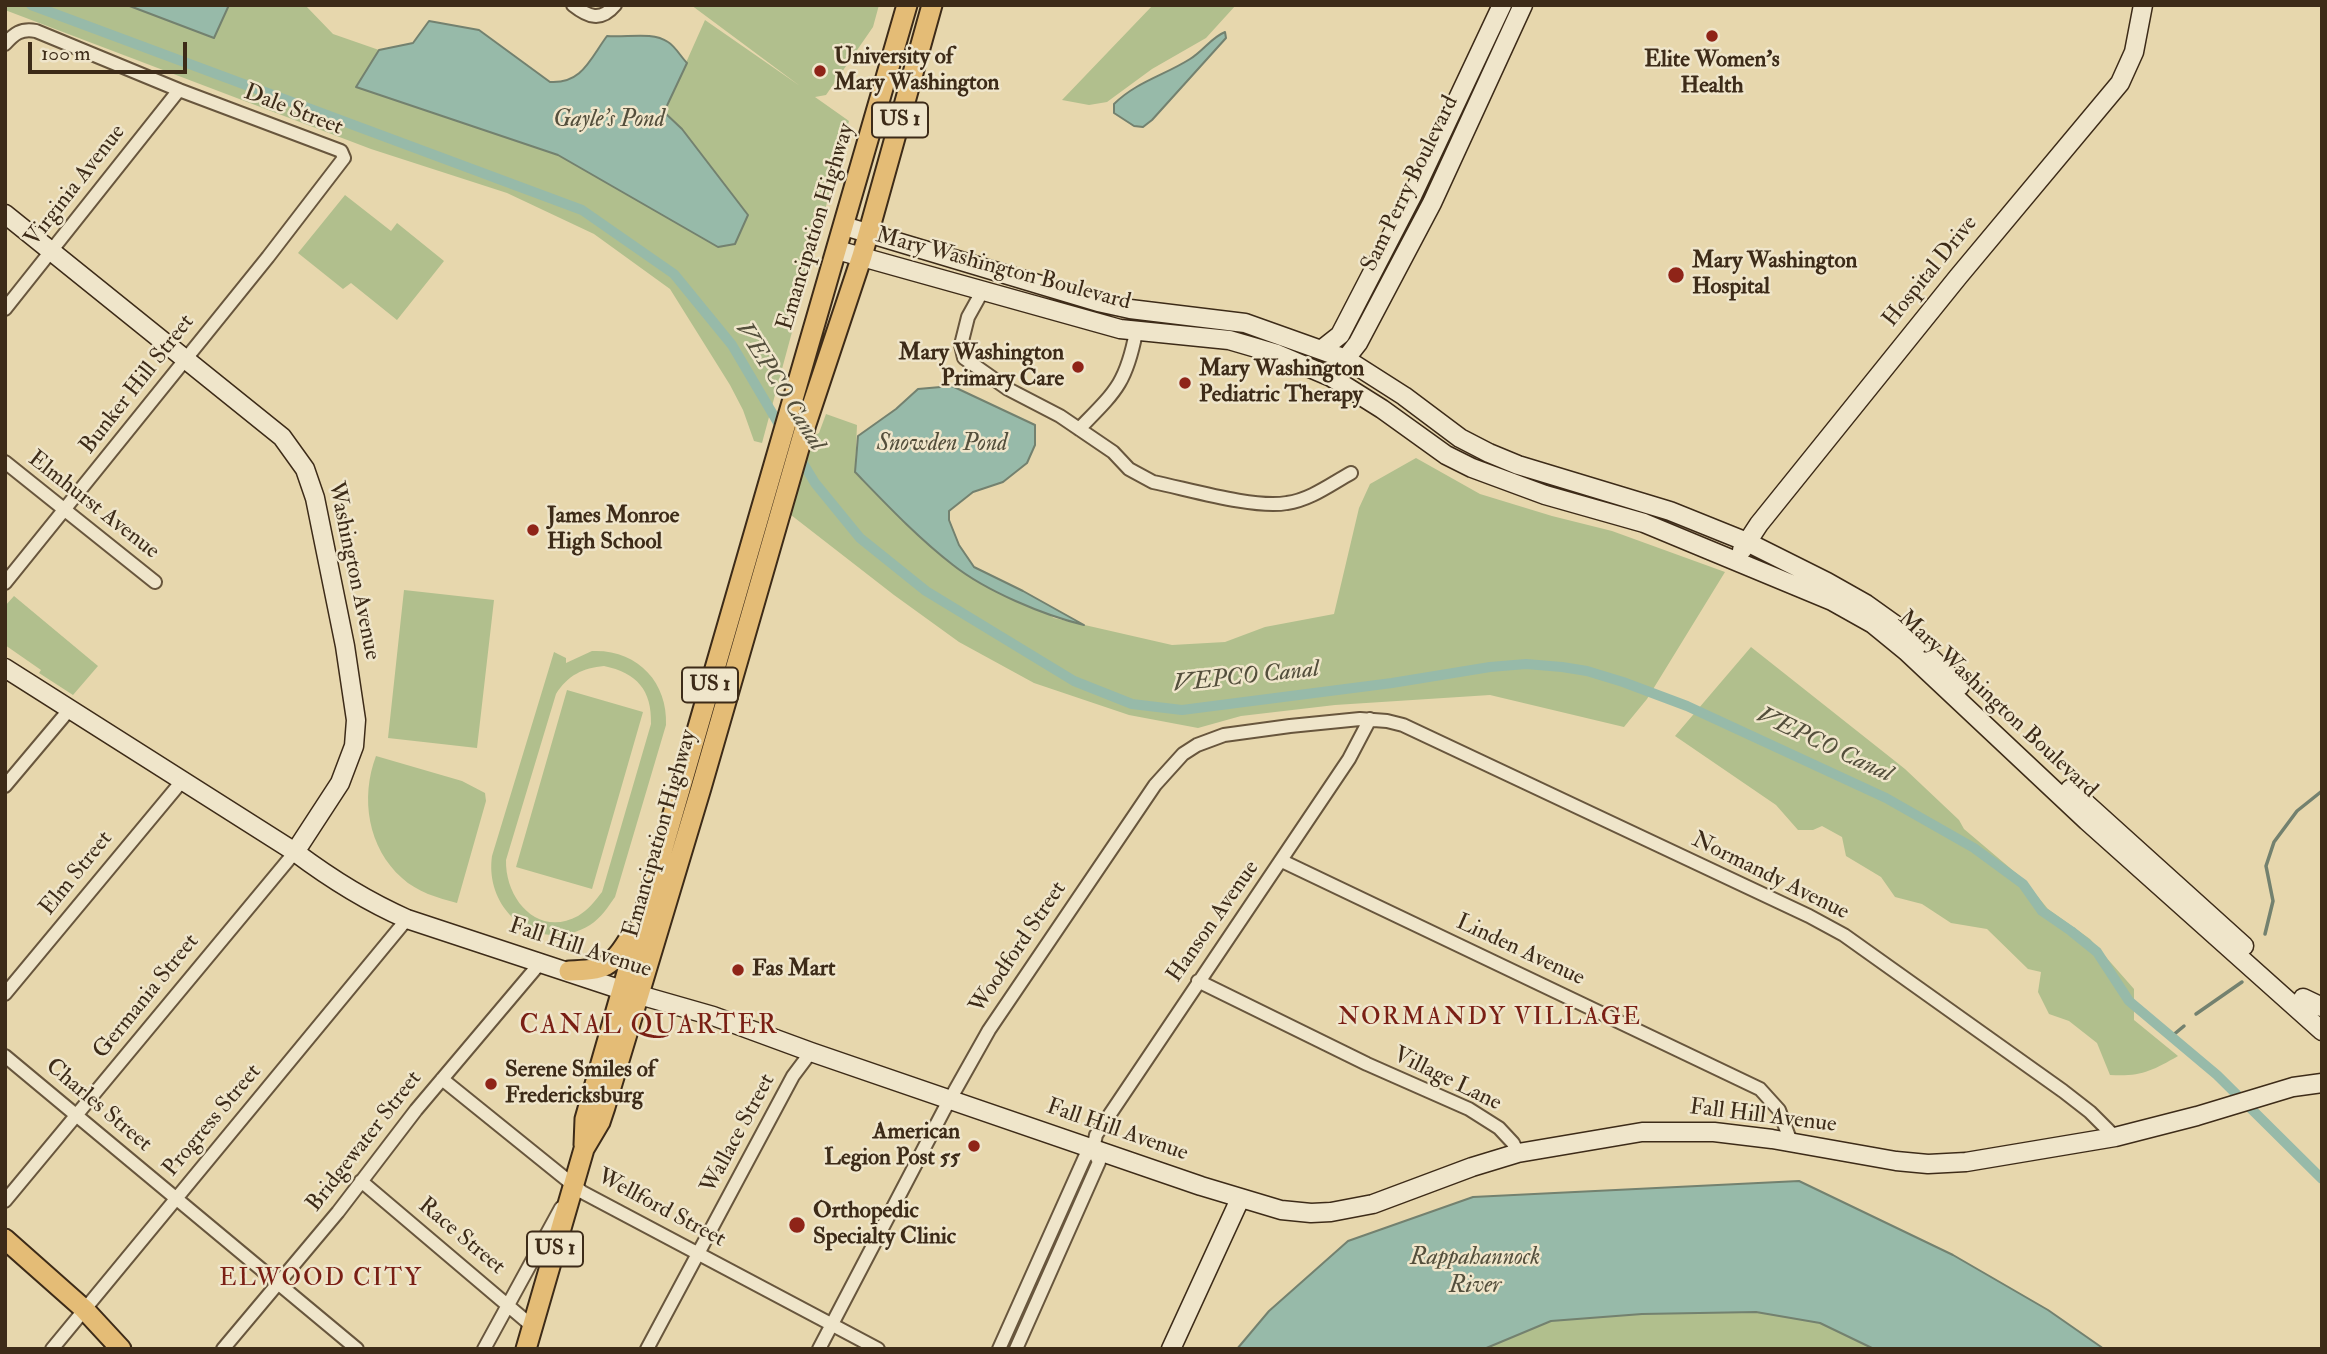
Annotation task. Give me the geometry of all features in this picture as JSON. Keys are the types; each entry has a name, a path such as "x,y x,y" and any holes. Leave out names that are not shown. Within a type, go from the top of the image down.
{"main road":[{"name":"Emancipation Highway","path":"526,1349 584,1149 600,1122 605,1107 643,916 907,5"},
{"name":"Emancipation Highway","path":"630,991 701,788 806,424 862,256 932,5"},
{"path":"569,971 597,970 611,964 621,953 643,916"},
{"path":"5,1239 84,1310 121,1349"}],"street":[{"path":"573,5 585,14 596,17 604,16 615,5"},
{"name":"Sam Perry Boulevard","path":"1321,350 1340,335 1413,194 1502,5"},
{"name":"Sam Perry Boulevard","path":"1331,377 1359,343 1432,203 1523,5"},
{"name":"Hospital Drive","path":"1736,561 1747,542 1950,286 2120,83 2134,52 2143,5"},
{"name":"Dale Street","path":"5,44 21,30 36,31 179,90 341,151 344,154 343,161 302,213"},
{"name":"Virginia Avenue","path":"5,309 179,90"},
{"name":"Bunker Hill Street","path":"5,583 302,213"},
{"name":"Washington Avenue","path":"5,214 282,437 304,469 316,498 347,657 356,720 354,746 340,783 295,852"},
{"name":"Mary Washington Boulevard","path":"844,226 1098,302 1130,309 1245,323 1346,359 1405,396 1460,438 1489,453 1518,465 1670,511 1747,542 1866,604 1905,632 2020,744 2322,1016"},
{"name":"Mary Washington Boulevard","path":"837,250 1079,319 1136,332 1229,340 1277,354 1331,377 1382,409 1446,455 1472,468 1545,495 1644,523 1832,601 1873,624 1895,642 2097,830 2322,1031"},
{"path":"983,290 968,317 961,345 964,358 1008,389 1079,429 1113,452 1129,469 1153,482 1255,503 1290,503 1307,497 1350,472"},
{"path":"1079,429 1122,382 1136,332"},
{"name":"Elmhurst Avenue","path":"5,463 155,582"},
{"name":"Fall Hill Avenue","path":"5,668 295,852 348,890 407,919 713,1016 1093,1149 1240,1199 1281,1210 1311,1213 1356,1208 1518,1153 1642,1132 1714,1132 1928,1164 1984,1160 2115,1138 2287,1089 2322,1083"},
{"path":"5,786 69,710"},
{"name":"Hanson Avenue","path":"999,1349 1085,1157 1093,1149 1096,1135 1198,981 1282,861 1349,759 1370,719"},
{"name":"Woodford Street","path":"819,1349 989,1030 1144,799 1183,754 1208,740 1224,735 1370,719"},
{"name":"Normandy Avenue","path":"1370,719 1403,725 1810,916 1844,935 2063,1091 2090,1112 2115,1138"},
{"name":"Elm Street","path":"5,994 182,781"},
{"name":"Germania Street","path":"5,1201 295,852"},
{"name":"Linden Avenue","path":"1282,861 1760,1089 1779,1110 1791,1142"},
{"name":"Progress Street","path":"52,1349 407,919"},
{"name":"Bridgewater Street","path":"223,1349 362,1181 416,1110 541,962"},
{"name":"Village Lane","path":"1198,981 1367,1064 1469,1109 1499,1128 1518,1153"},
{"path":"2303,998 2322,1007"},
{"name":"Wallace Street","path":"648,1349 793,1076 811,1052"},
{"name":"Charles Street","path":"5,1056 357,1349"},
{"name":"Fall Hill Avenue","path":"2287,1089 2322,1072"},
{"name":"Wellford Street","path":"442,1079 573,1186 878,1349"},
{"name":"Hanson Avenue","path":"1016,1349 1100,1162 1093,1149"},
{"name":"Race Street","path":"362,1181 533,1326"},
{"path":"484,1349 573,1186"},
{"path":"1171,1349 1240,1199"}],"green space":[{"path":"5,5 305,5 333,34 379,50 356,87 558,155 718,247 748,215 682,129 664,112 705,20 800,86 691,5 879,5 873,27 826,95 815,97 849,121 762,443 754,441 743,410 730,385 670,289 594,234 507,193 371,149 5,10"},
{"path":"1153,5 1236,5 1206,38 1152,69 1107,102 1089,105 1062,100"},
{"path":"345,195 391,231 397,223 444,261 397,320 351,283 343,289 298,253"},
{"path":"826,414 857,425 855,473 908,526 1054,618 1172,645 1225,642 1265,627 1334,614 1359,508 1370,484 1416,458 1480,494 1612,531 1725,572 1647,699 1624,727 1490,695 1335,705 1241,716 1198,728 1129,715 1034,683 959,642 791,515 812,437 819,433"},
{"path":"404,590 494,600 477,748 388,738"},
{"path":"14,596 98,666 73,695 39,673 41,670 5,645 5,606"},
{"path":"1751,647 1905,769 1959,820 1964,829 2023,879 2048,909 2090,939 2134,989 2134,1020 2178,1056 2146,1072 2110,1075 2097,1043 2069,1021 2049,1014 2038,992 2041,972 2028,969 1987,929 1951,923 1922,904 1895,897 1881,877 1846,856 1842,837 1822,826 1813,830 1798,830 1776,805 1675,736"},
{"path":"592,651 608,652 636,662 647,671 662,695 666,725 615,897 601,916 590,925 571,933 552,935 535,932 506,911 497,895 492,876 492,856 554,652 566,658 566,663","holes":["604,666 634,678 640,685 649,702 651,724 602,892 578,916 563,922 550,922 537,918 518,901 507,875 506,860 556,694 571,677 583,671"]},
{"path":"567,690 643,712 592,889 516,867"},
{"path":"376,756 462,781 485,793 486,801 457,903 428,894 408,883 390,866 381,852 370,822 368,805 371,772"},
{"path":"1757,1312 1820,1323 1874,1349 1484,1349 1551,1321 1642,1314"}],"water":[{"path":"127,5 229,5 214,38"},
{"name":"Gayle's Pond","path":"429,21 479,30 550,82 561,82 578,74 607,36 654,37 671,44 687,63 664,112 682,129 748,215 735,244 718,247 558,155 356,87 379,50 413,43"},
{"path":"1225,32 1226,38 1143,127 1134,126 1114,113 1114,104 1123,96 1190,59"},
{"name":"Snowden Pond","path":"952,386 1035,425 1035,445 1027,463 1003,482 973,492 949,511 949,520 959,545 974,567 1084,625 1016,601 966,575 914,532 855,472 858,436 896,409 918,389"},
{"name":"Rappahannock River","path":"1799,1181 1953,1255 2048,1310 2104,1349 1874,1349 1820,1323 1756,1312 1642,1314 1551,1321 1484,1349 1237,1349 1269,1311 1348,1241 1473,1197"}],"waterway":[{"name":"VEPCO Canal","path":"31,5 582,210 674,274 732,345 784,433"},
{"name":"VEPCO Canal","path":"798,455 815,483 860,538 926,591 1074,681 1132,704 1182,710 1392,683 1490,667 1526,664 1562,667 1623,682 1687,706 1886,798 1974,848 2023,884 2042,911 2097,952 2129,1001 2217,1075 2322,1179"},
{"path":"2265,934 2273,901 2266,866 2274,842 2297,811 2322,791"},
{"path":"2196,1014 2242,982"},
{"path":"2172,1036 2184,1026"}],"place":[{"name":"Elite Women's Health","path":"1712,36"},
{"name":"University of Mary Washington","path":"820,71"},
{"name":"Mary Washington Hospital","path":"1676,275"},
{"name":"Mary Washington Primary Care","path":"1078,367"},
{"name":"Mary Washington Pediatric Therapy","path":"1185,383"},
{"name":"James Monroe High School","path":"533,530"},
{"name":"Fas Mart","path":"738,970"},
{"name":"Serene Smiles of Fredericksburg","path":"491,1084"},
{"name":"American Legion Post 55","path":"974,1146"},
{"name":"Orthopedic Specialty Clinic","path":"797,1225"}],"district":[{"name":"NORMANDY VILLAGE","path":"1490,1019"},
{"name":"CANAL QUARTER","path":"649,1027"},
{"name":"ELWOOD CITY","path":"321,1280"}]}
